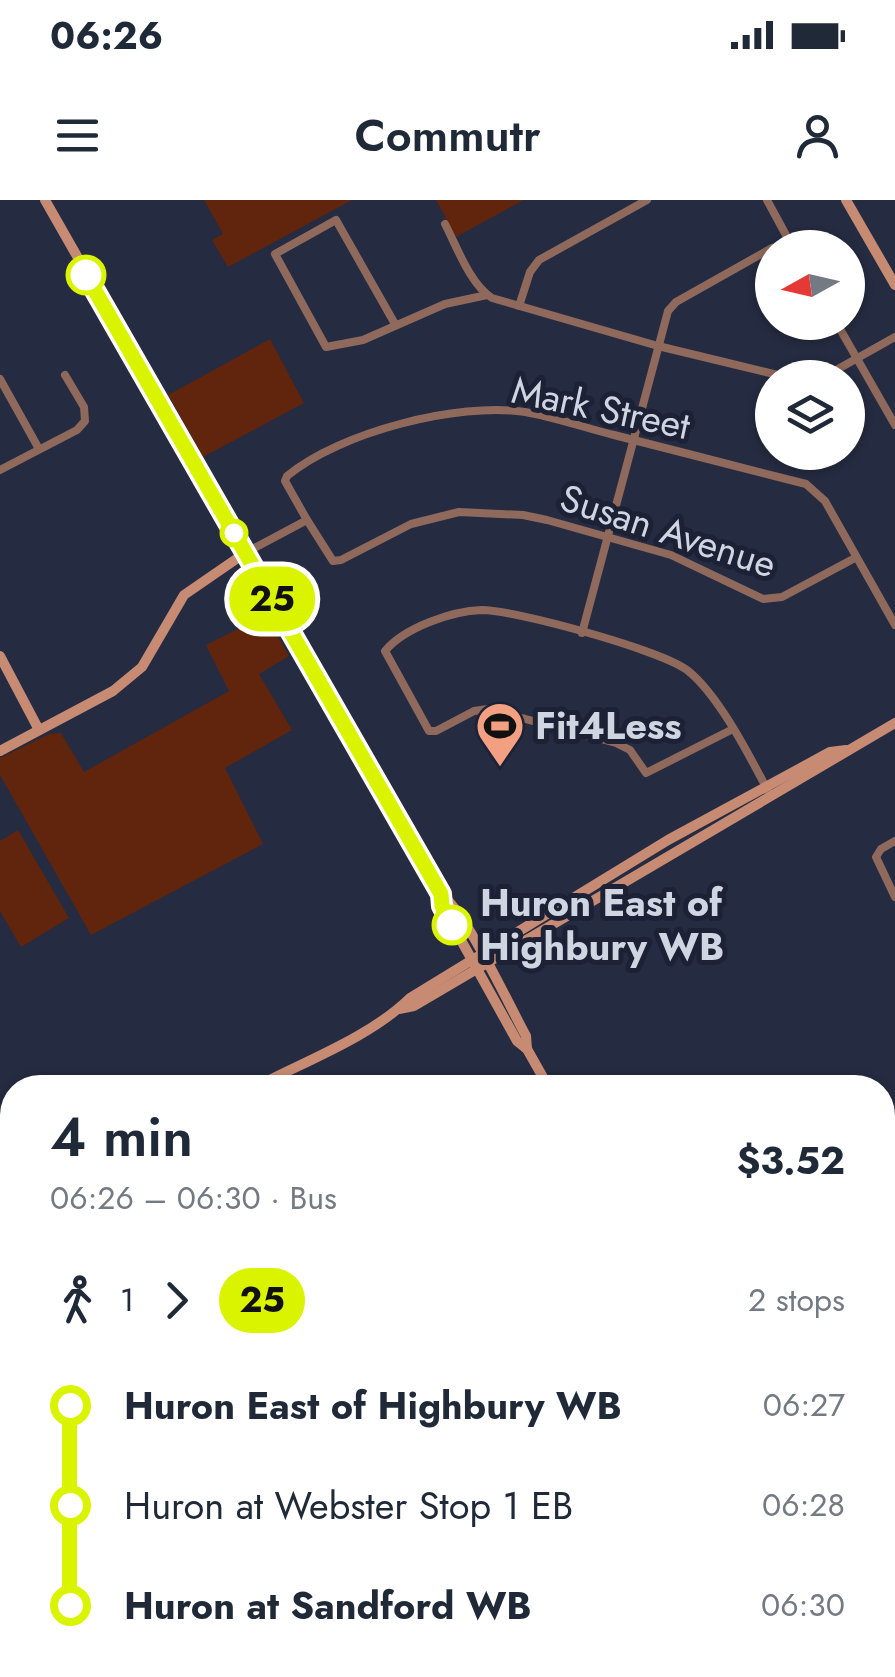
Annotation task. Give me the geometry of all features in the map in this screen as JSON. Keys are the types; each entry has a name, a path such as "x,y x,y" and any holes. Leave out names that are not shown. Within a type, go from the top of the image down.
{"main road":[{"path":"45,200 441,894 450,899 517,1041 527,1049 541,1075"},
{"path":"846,200 895,284"},
{"path":"0,751 113,691 142,667 184,596 245,553"},
{"path":"0,656 39,730"},
{"path":"279,1075 354,1036 410,998 479,963 668,840 768,792 830,752 846,750 895,723"}],"street":[{"path":"520,306 530,272 539,260 647,200"},
{"path":"767,200 784,230"},
{"path":"395,324 336,220 275,254 326,348 362,340 444,304 487,294 658,346 755,370"},
{"path":"445,224 487,294"},
{"path":"582,634 668,311 676,302 755,258"},
{"path":"854,360 895,337"},
{"path":"846,340 895,425"},
{"path":"0,470 77,430 85,421 84,407 65,376"},
{"path":"0,379 38,450"},
{"name":"Mark Street","path":"306,520 285,480 287,476 375,431 458,413 524,412 806,484 825,501 895,625"},
{"name":"Susan Avenue","path":"306,520 333,561 411,524 459,512 523,515 672,554 763,599 782,597 856,558"},
{"path":"245,553 306,520"},
{"path":"731,730 646,774 630,750 616,742 488,710 474,711 429,731 384,652 392,642 415,630 450,616 482,610 656,654 687,671 721,708 768,792"},
{"path":"895,842 876,857 895,897"}],"shaded area":[{"path":"204,200 352,200 228,267 212,240 223,234"},
{"path":"436,200 524,200 456,237"},
{"path":"270,339 304,403 203,457 168,395"},
{"path":"266,615 289,656 259,674 292,730 225,768 263,844 91,935 0,775 0,758 49,734 61,733 84,772 229,691 206,645"},
{"path":"18,830 69,918 21,947 0,911 0,841"}],"bus line":[{"name":"25","path":"86,275 441,894 442,906 452,925"}],"place":[{"name":"Fit4Less","path":"500,768"},
{"name":"Huron East of Highbury WB","path":"452,925"}]}
